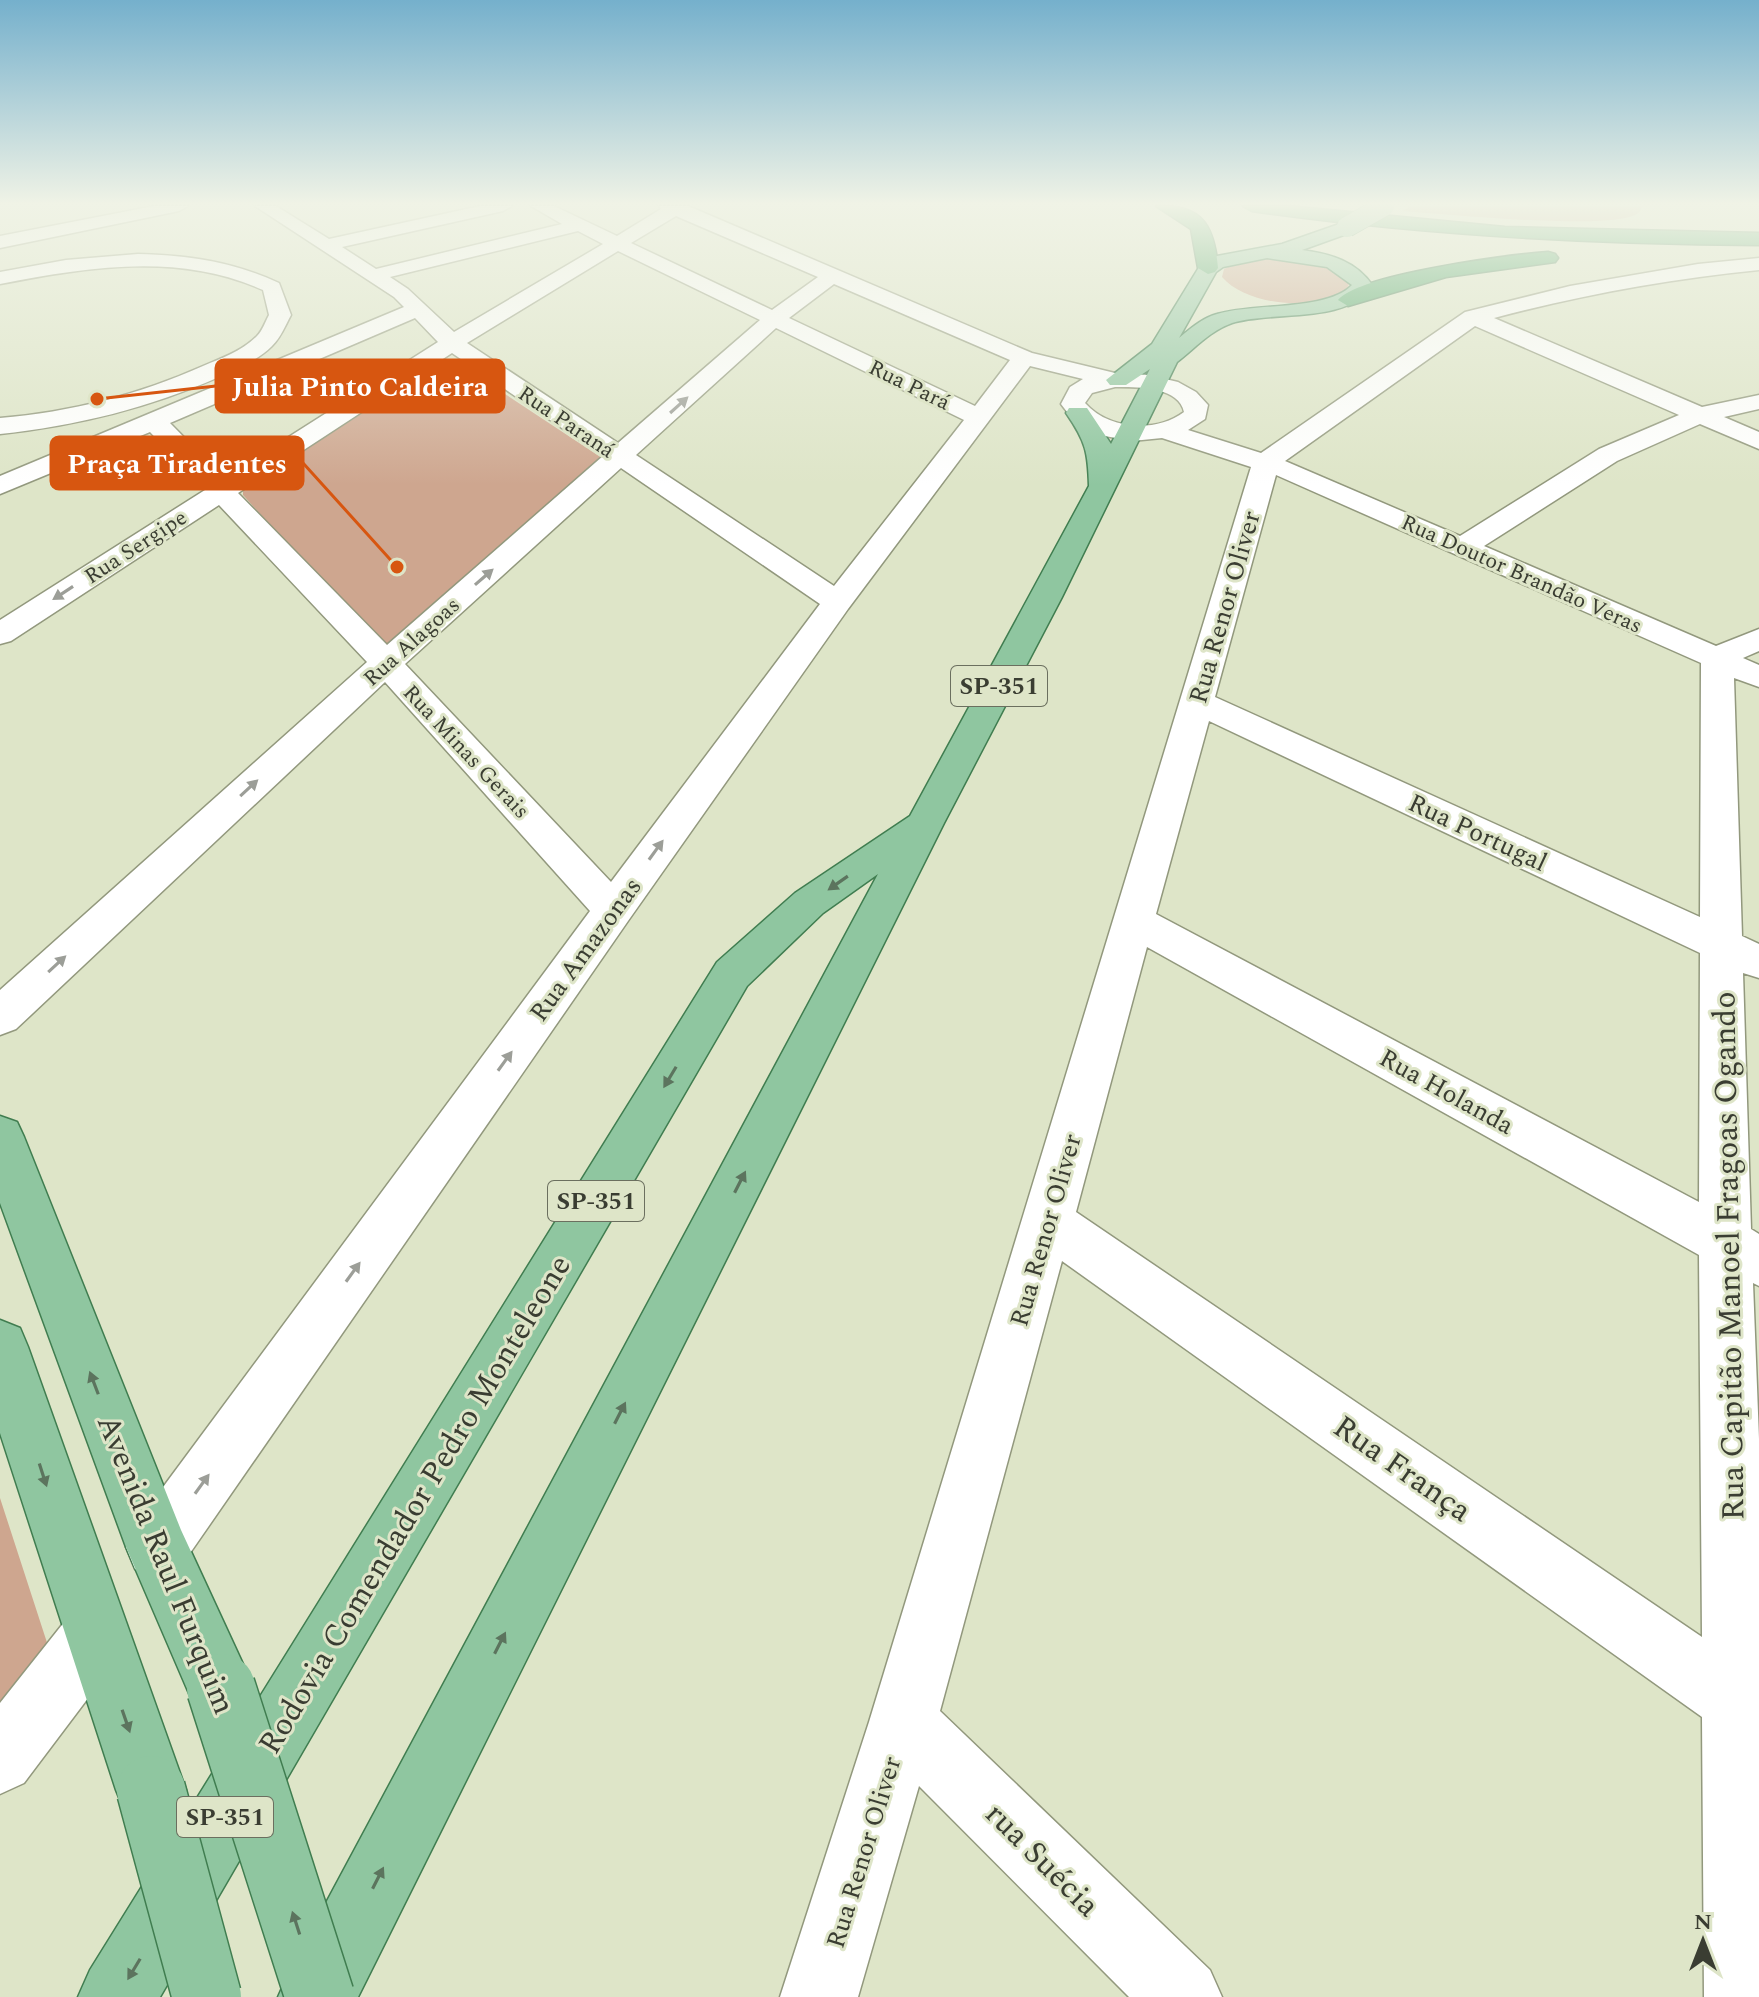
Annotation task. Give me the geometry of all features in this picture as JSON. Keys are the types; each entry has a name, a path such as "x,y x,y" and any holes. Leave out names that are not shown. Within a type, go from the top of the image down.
{"main road":[{"name":"Rodovia Comendador Pedro Monteleone","path":"318,1997 925,823 1071,548 1156,383 1168,348 1193,299"},
{"name":"SP-351","path":"1255,299 1294,307"},
{"name":"Rodovia Comendador Pedro Monteleone","path":"1168,348 1192,340 1221,320 1254,311 1325,306 1348,300"},
{"path":"1192,340 1184,357 1183,376 1192,405"},
{"path":"1116,380 1168,348"},
{"path":"1068,404 1095,433 1104,467 1102,485"},
{"path":"1071,548 1159,431"},
{"name":"Rodovia Comendador Pedro Monteleone","path":"117,1997 732,974 809,903 925,823"},
{"name":"Avenida Raul Furquim","path":"0,1137 157,1547 221,1688 318,1997"},
{"path":"0,1347 151,1790 207,1997"}],"street":[{"path":"0,426 67,417 181,386 243,357 269,337 280,315 275,299"},
{"name":"Rua Paraná","path":"406,299 452,343 837,602"},
{"name":"Rua Sergipe","path":"0,634 523,299"},
{"name":"Rua Pará","path":"736,299 775,318 1007,389"},
{"name":"Rua Alagoas","path":"0,1017 386,663 775,318 801,299"},
{"path":"866,299 1007,389 1116,380"},
{"path":"1116,380 1083,388 1068,404 1108,428 1159,431 1273,464 1473,317 1542,299"},
{"path":"0,486 416,310"},
{"path":"1473,317 1759,441"},
{"name":"Rua Doutor Brandão Veras","path":"1116,380 1156,383 1192,405 1273,464 1462,547 1745,658"},
{"name":"Rua Amazonas","path":"157,1547 837,602 1007,389"},
{"path":"1462,547 1608,455 1700,415 1759,402"},
{"path":"1159,431 1189,422 1192,405"},
{"name":"Rua Minas Gerais","path":"154,421 386,663 613,910"},
{"name":"Rua Renor Oliver","path":"819,1997 903,1722 1197,702 1273,464"},
{"name":"Rua Capitão Manoel Fragoas Ogando","path":"1743,1997 1748,1708 1741,954 1745,658"},
{"name":"Rua Portugal","path":"1197,702 1741,954"},
{"name":"Rua Holanda","path":"1134,921 1742,1252"},
{"name":"Rua França","path":"1047,1221 1748,1708"},
{"path":"0,1759 96,1634"},
{"name":"rua Suécia","path":"903,1722 1183,1997"}],"shaded area":[{"path":"1262,299 1326,299 1301,303"},
{"path":"443,361 455,361 608,462 397,642 385,644 375,641 243,495 243,490"},
{"path":"0,1498 52,1658 0,1725"}],"place":[{"name":"Julia Pinto Caldeira","path":"97,399"},
{"name":"Praça Tiradentes","path":"397,567"}]}
